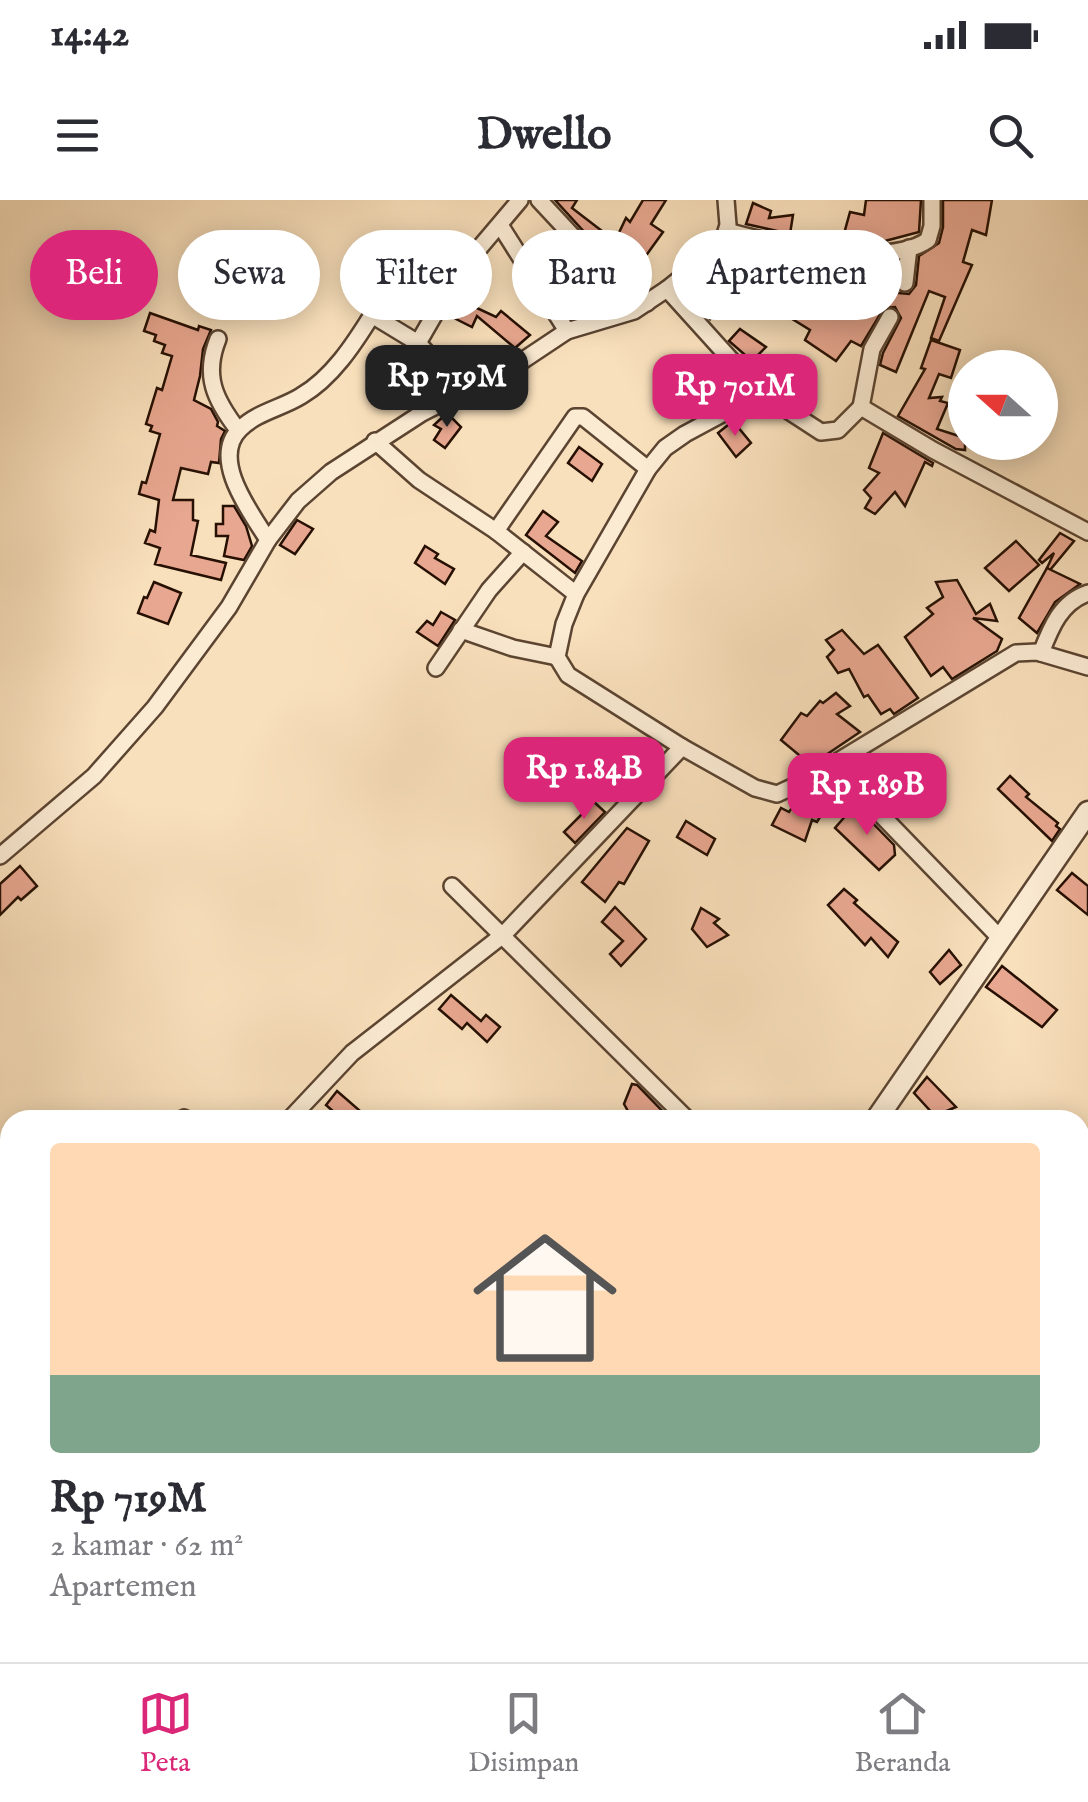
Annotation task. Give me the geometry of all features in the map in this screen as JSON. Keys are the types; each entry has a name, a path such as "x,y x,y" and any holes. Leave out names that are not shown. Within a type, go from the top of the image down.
{"street":[{"path":"492,234 520,200"},
{"path":"540,200 567,230"},
{"path":"726,200 727,230"},
{"path":"902,249 923,244 930,236 932,200"},
{"path":"500,225 566,331"},
{"path":"905,283 909,248"},
{"path":"652,300 672,286"},
{"path":"667,290 761,393 828,434 838,430 861,407 872,349 888,320"},
{"path":"268,540 231,474 230,456 238,430 262,414 303,396 351,348 369,320"},
{"path":"380,320 418,343 462,390"},
{"path":"418,343 431,320"},
{"path":"0,856 94,776 155,706 229,607 268,540 298,502 331,472 375,441 462,390 518,363 566,331 606,320"},
{"path":"218,340 210,380 217,400 238,430"},
{"path":"557,658 576,594 648,469 665,448 685,434 761,393"},
{"path":"861,407 1088,532"},
{"path":"496,531 576,417 583,417 648,469"},
{"path":"375,441 418,480 496,531 576,594"},
{"path":"436,668 489,590 523,552"},
{"path":"1041,652 1064,608 1088,593"},
{"path":"461,630 557,658 568,674 682,747 771,794 807,780 1016,653 1041,652 1088,667"},
{"path":"299,1110 352,1054 502,935 682,747"},
{"path":"832,764 1001,938"},
{"path":"883,1110 1088,812"},
{"path":"452,886 678,1110"}],"building":[{"path":"555,200 577,200 572,208 601,230 582,230"},
{"path":"643,200 666,200 651,224 663,232 652,247 652,230 620,230"},
{"path":"866,200 921,200 919,232 902,236 902,230 845,230 850,212 864,215"},
{"path":"943,200 992,200 986,235 972,230 963,262 972,265 939,341 931,338 945,297 929,291 896,372 880,365 902,320 902,293 909,294 916,285 919,256 939,243"},
{"path":"753,203 771,211 769,218 793,215 791,230 746,224"},
{"path":"501,311 530,335 515,348 482,320 492,320 492,315 496,317"},
{"path":"158,316 198,330 199,326 211,330 203,349 194,400 211,409 217,426 225,431 219,463 211,462 208,474 181,468 173,500 193,500 193,520 198,521 191,555 226,563 221,580 155,564 160,548 145,543 150,530 155,532 159,500 139,494 160,434 150,431 152,426 146,424 172,356 162,353 165,345 154,341 156,335 144,331 148,320 158,320"},
{"path":"794,320 877,320 861,346 851,341 836,361 805,340 810,330"},
{"path":"740,329 766,347 752,361 729,341"},
{"path":"931,340 960,350 948,350 948,377 939,374 929,398 942,397 940,401 948,403 937,429 948,433 948,444 898,416 925,369 921,368"},
{"path":"447,413 461,427 445,448 434,440 441,429 434,425"},
{"path":"733,421 751,443 736,457 718,433"},
{"path":"883,433 933,463 932,466 925,462 905,506 895,492 875,514 865,508 871,498 864,490 879,473 869,468"},
{"path":"579,447 602,464 592,481 568,463"},
{"path":"223,506 234,506 246,526 252,546 244,560 224,556 228,536 216,536 216,524 223,524"},
{"path":"543,511 558,522 546,536 582,561 575,573 526,535"},
{"path":"297,520 313,529 295,554 280,545"},
{"path":"1060,533 1074,541 1050,570 1047,568 1054,553 1042,563 1039,560"},
{"path":"1016,541 1039,565 1009,591 985,568"},
{"path":"425,546 438,554 435,558 454,569 445,584 415,563"},
{"path":"1047,568 1080,584 1055,602 1037,633 1019,618"},
{"path":"957,580 976,614 990,604 997,621 973,618 1002,639 997,651 952,679 943,667 931,676 905,637 933,614 927,608 943,597 936,582"},
{"path":"154,582 181,593 168,624 138,613"},
{"path":"441,612 455,620 438,646 417,632 427,621 433,625"},
{"path":"842,630 864,654 878,645 918,698 894,714 890,709 881,714 868,695 864,697 849,669 838,673 827,657 834,650 826,640"},
{"path":"836,693 850,706 837,714 860,732 811,765 781,740 801,713 807,716 820,701 823,703"},
{"path":"1010,776 1029,794 1026,797 1058,823 1060,829 1052,841 998,789"},
{"path":"800,796 825,809 817,822 812,820 805,841 772,825 781,808 789,812"},
{"path":"594,802 605,812 575,843 564,832"},
{"path":"855,805 894,845 895,855 879,870 835,828"},
{"path":"686,821 715,839 707,855 677,837"},
{"path":"627,828 649,841 624,884 619,882 605,902 582,882"},
{"path":"20,866 37,886 21,900 18,897 0,915 0,884"},
{"path":"1072,873 1088,886 1088,915 1057,890"},
{"path":"844,889 898,942 888,957 871,938 865,945 828,905"},
{"path":"615,907 646,939 621,966 610,954 623,941 602,922"},
{"path":"701,908 719,919 714,923 728,935 707,947 692,929"},
{"path":"949,950 961,965 940,984 930,972"},
{"path":"1002,966 1057,1010 1042,1027 986,987"},
{"path":"451,995 481,1021 486,1015 500,1027 487,1042 467,1023 462,1029 439,1009"},
{"path":"927,1077 956,1107 930,1110 914,1093"},
{"path":"632,1084 661,1110 627,1110 624,1104"},
{"path":"337,1091 359,1110 332,1110 326,1105"}]}
